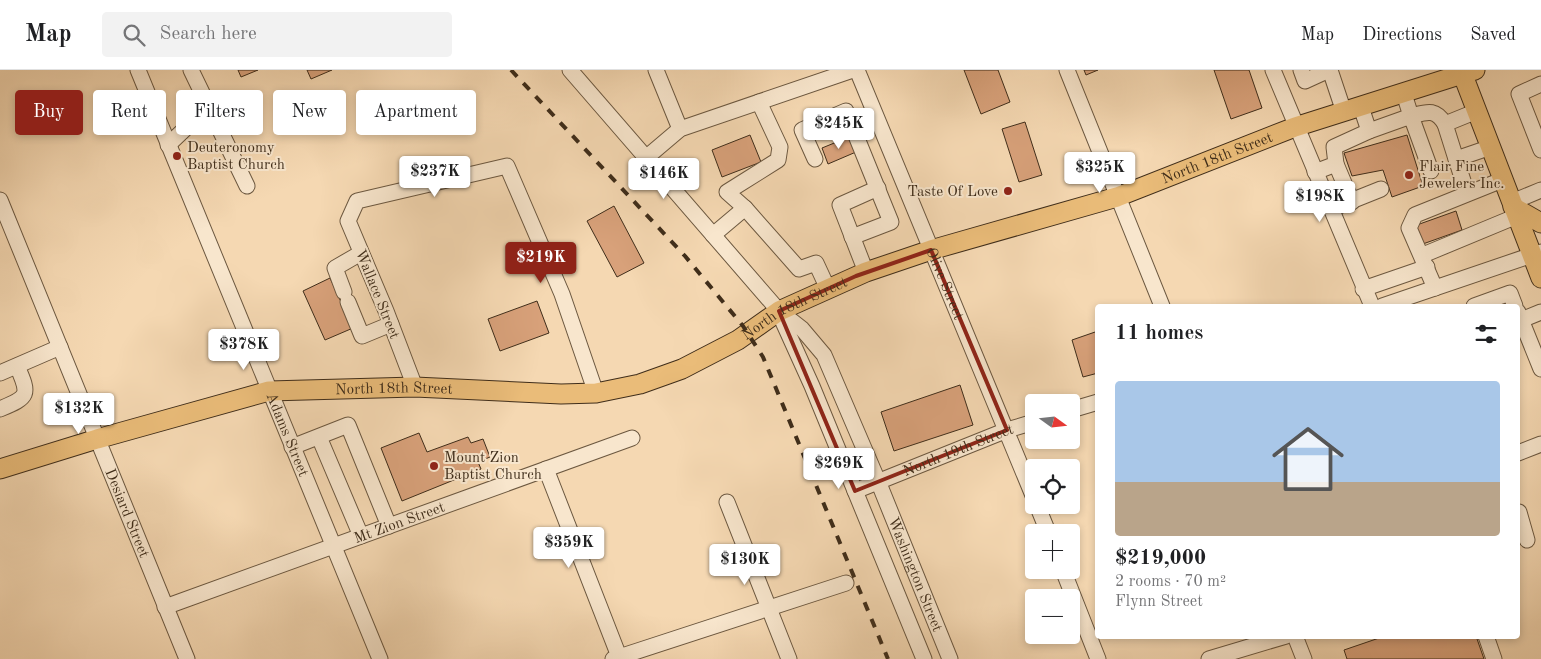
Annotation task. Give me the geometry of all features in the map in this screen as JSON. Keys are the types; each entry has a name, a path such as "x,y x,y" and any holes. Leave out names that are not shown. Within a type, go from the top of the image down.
{"main road":[{"name":"North 18th Street","path":"0,469 97,439 269,391 415,388 561,394 596,393 640,384 682,369 738,340 779,311 866,272 931,250 1117,196 1296,127 1404,94 1466,72"},
{"path":"1466,72 1477,111 1502,180 1536,254 1541,278"},
{"path":"1514,208 1541,223"}],"street":[{"name":"Adams Street","path":"138,70 380,659"},
{"path":"191,70 200,90"},
{"name":"Washington Street","path":"570,70 779,311 802,329 824,355 878,481 950,659"},
{"path":"656,70 680,129"},
{"path":"647,157 680,129 855,70"},
{"name":"Olive Street","path":"855,70 894,159 1025,475"},
{"path":"1067,70 1161,304"},
{"path":"1273,70 1363,289 1371,304"},
{"path":"1303,75 1330,70 1352,110 1369,131"},
{"path":"1539,81 1519,94 1541,150"},
{"path":"1404,94 1430,171"},
{"path":"759,102 780,147 778,160 727,192 745,208 799,269 816,263 828,289"},
{"path":"814,159 802,130 846,110 891,222 852,237"},
{"path":"1352,202 1336,164 1334,147 1369,131 1411,116 1432,111 1439,114 1444,124 1467,193"},
{"path":"1444,124 1477,111"},
{"path":"168,145 179,135"},
{"path":"222,135 247,186"},
{"path":"1456,158 1491,147"},
{"path":"871,169 894,159"},
{"path":"1315,172 1336,164"},
{"name":"Wallace Street","path":"415,388 391,324 348,221 357,201 507,166 562,294 596,393"},
{"path":"1435,288 1410,228 1415,215 1502,180"},
{"path":"866,272 840,205 878,188"},
{"path":"1331,209 1381,189"},
{"path":"1363,289 1425,261 1541,190"},
{"name":"Desiard Street","path":"0,200 186,659"},
{"path":"713,235 745,208"},
{"path":"362,253 335,268 346,297 362,336 391,324"},
{"path":"1388,304 1536,254"},
{"path":"1480,304 1510,294 1514,304"},
{"name":"Washington Street","path":"779,311 924,659"},
{"path":"1520,313 1541,312"},
{"path":"1520,318 1541,368"},
{"path":"0,373 60,347"},
{"path":"0,409 20,401 25,395 26,387 17,366"},
{"path":"1080,407 1095,403"},
{"path":"292,447 348,425 389,526"},
{"name":"North 19th Street","path":"855,491 1007,430 1025,425"},
{"path":"319,436 361,536"},
{"name":"Mt Zion Street","path":"165,607 632,438"},
{"path":"1520,452 1541,444"},
{"path":"546,469 617,658 846,583"},
{"path":"728,502 789,659"},
{"path":"1520,516 1527,540"},
{"path":"1067,579 1098,659"},
{"path":"1209,659 1276,639"},
{"path":"1296,639 1304,659"},
{"path":"1487,639 1494,659"}],"highlighted area":[{"path":"931,250 1007,430 855,491 779,311 856,276"}],"building":[{"path":"238,70 258,70 241,77"},
{"path":"307,70 332,70 311,79"},
{"path":"964,70 998,70 1010,102 981,114"},
{"path":"1084,70 1098,70 1086,75"},
{"path":"1214,70 1249,70 1262,108 1231,119"},
{"path":"1025,122 1042,175 1019,182 1002,129"},
{"path":"750,135 761,162 722,177 712,150"},
{"path":"1407,135 1423,186 1392,197 1383,170 1352,176 1344,153"},
{"path":"849,137 856,152 828,164 822,148"},
{"path":"614,206 644,263 617,277 587,221"},
{"path":"1456,211 1462,230 1420,245 1414,226"},
{"path":"330,278 353,328 325,340 303,291"},
{"path":"537,301 549,333 500,351 488,319"},
{"path":"1095,332 1095,374 1083,377 1072,340"},
{"path":"960,385 973,425 894,451 881,412"},
{"name":"Mount Zion Baptist Church","path":"419,433 427,452 468,437 471,443 483,439 490,457 478,462 481,469 402,501 381,448"},
{"path":"1376,639 1477,639 1484,659 1347,659 1344,650"}],"railway":[{"path":"511,70 685,256 743,326 763,357 888,659"}],"place":[{"name":"Deuteronomy Baptist Church","path":"177,156"},
{"name":"Flair Fine Jewelers Inc.","path":"1409,175"},
{"name":"Taste Of Love","path":"1008,191"},
{"name":"Mount Zion Baptist Church","path":"434,466"}]}
